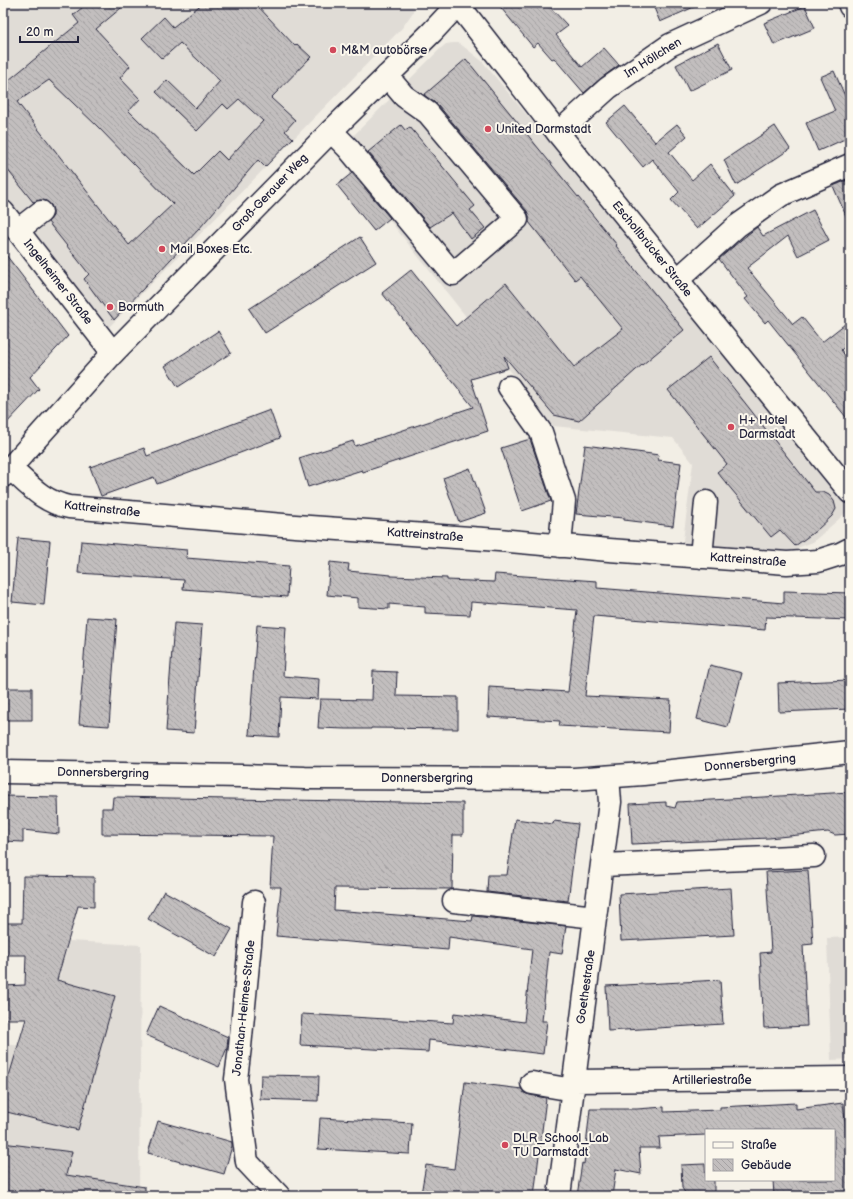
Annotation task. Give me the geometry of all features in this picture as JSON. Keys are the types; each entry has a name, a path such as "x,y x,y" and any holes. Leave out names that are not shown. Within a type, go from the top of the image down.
{"street":[{"name":"Eschollbrücker Straße","path":"458,3 558,133 850,492"},
{"name":"Groß-Gerauer Weg","path":"7,472 113,353 331,130 432,32 458,3"},
{"name":"Im Höllchen","path":"558,133 608,88 670,45 761,3"},
{"path":"331,130 348,148 453,274 517,219 428,113 404,96 387,76"},
{"path":"677,280 736,226 781,195 850,165"},
{"name":"Ingelheimer Straße","path":"3,212 113,353"},
{"path":"18,230 41,212"},
{"path":"509,387 541,432 564,501 560,546"},
{"name":"Kattreinstraße","path":"7,472 54,503 69,507 787,563 829,558 850,549"},
{"path":"702,557 706,502"},
{"name":"Donnersbergring","path":"3,772 305,778 574,779 608,777 850,752"},
{"name":"Goethestraße","path":"559,1196 610,802 608,777"},
{"path":"602,865 814,856"},
{"name":"Jonathan-Heimes-Straße","path":"254,902 236,1079 247,1162 280,1196"},
{"path":"454,902 595,917"},
{"name":"Artilleriestraße","path":"532,1084 573,1085 850,1078"}],"shaded area":[{"path":"3,3 414,3 413,12 402,28 109,327 3,195"},
{"path":"459,43 482,61 850,505 850,509 813,542 797,548 798,563 681,556 693,463 673,438 553,426 336,153 441,48 446,44"},
{"path":"850,937 850,1059 831,1060 827,938"},
{"path":"69,941 141,945 139,1196 3,1196 3,1044 40,1048"}],"building":[{"path":"88,3 127,3 96,29 130,66 120,78 140,99 129,111 194,175 218,151 227,160 263,121 239,99 228,109 223,104 197,131 156,92 167,80 196,108 220,81 180,43 162,59 142,38 164,17 173,27 203,3 255,3 295,46 297,44 311,57 271,98 295,120 285,131 293,138 265,167 258,160 199,229 114,320 84,279 89,274 48,222 53,216 51,205 46,201 40,200 33,202 3,164 3,83 4,84 79,23 73,15","holes":["49,80 97,126 173,204 129,245 17,102"]},
{"path":"497,3 546,3 568,26 556,35 582,67 604,48 619,65 584,93 554,58 552,59 538,43 533,47"},
{"path":"652,3 703,3 660,22"},
{"path":"805,6 815,28 774,45 764,23"},
{"path":"718,43 732,70 689,91 676,65"},
{"path":"466,59 684,330 636,370 579,421 554,415 504,356 508,368 471,379 488,431 363,472 362,470 308,487 299,458 353,441 355,446 473,407 382,293 411,270 456,326 506,283 574,367 623,329 580,276 575,280 529,222 527,211 438,105 424,95"},
{"path":"834,71 849,105 850,104 850,145 847,138 818,151 806,123 835,111 820,77"},
{"path":"625,106 655,142 677,124 687,136 669,152 692,180 710,164 735,196 697,229 671,200 679,192 652,159 643,167 606,122"},
{"path":"401,125 405,130 410,127 475,206 470,210 485,228 471,239 452,213 430,227 368,152"},
{"path":"775,126 790,149 736,185 724,160"},
{"path":"352,173 390,218 374,231 337,185"},
{"path":"850,179 850,225 833,186"},
{"path":"813,210 829,240 798,256 788,236 747,268 793,324 802,317 822,342 850,320 850,342 841,350 850,362 850,422 768,320 765,323 745,299 748,297 719,259 757,227 763,236"},
{"path":"360,237 376,262 265,333 249,309"},
{"path":"3,251 68,336 30,377 39,389 3,427"},
{"path":"218,331 231,353 178,387 165,366"},
{"name":"H+ Hotel Darmstadt","path":"709,357 815,492 823,492 829,495 834,501 836,509 832,516 817,530 795,546 780,530 771,537 717,472 727,464 668,390"},
{"path":"270,410 280,438 157,484 154,477 101,496 90,467 144,448 147,456"},
{"path":"530,439 551,501 522,511 501,448"},
{"path":"585,445 659,455 658,460 681,463 673,526 624,520 624,518 576,514"},
{"path":"470,468 486,513 459,522 443,478"},
{"path":"18,538 50,541 44,605 12,602"},
{"path":"81,541 187,550 186,558 289,566 287,597 183,589 184,580 78,573"},
{"path":"330,562 349,564 348,571 391,576 447,578 447,580 494,582 495,574 597,581 597,588 784,603 784,591 850,593 850,620 766,617 765,630 594,616 585,696 671,700 669,732 559,726 560,721 488,717 489,687 568,692 577,610 471,602 470,615 425,613 425,607 389,604 389,609 358,607 358,598 327,595"},
{"path":"87,617 117,619 109,726 79,724"},
{"path":"174,623 202,625 194,733 166,731"},
{"path":"257,625 286,627 283,676 319,679 318,699 281,697 279,737 249,735"},
{"path":"710,665 742,673 728,727 697,719"},
{"path":"373,671 397,672 396,696 458,697 458,729 318,728 320,699 372,700"},
{"path":"850,680 850,709 779,712 778,683"},
{"path":"3,688 32,688 32,720 3,720"},
{"path":"850,792 850,834 835,835 828,832 769,838 632,844 630,804 666,802 666,806 675,808 677,802"},
{"path":"3,796 58,797 59,834 23,830 23,842 3,841"},
{"path":"113,797 463,803 463,835 453,835 452,889 335,888 334,910 472,921 473,916 566,926 562,954 549,952 542,1021 547,1021 543,1054 429,1040 428,1052 300,1045 302,1014 453,1023 454,1013 524,1022 532,949 449,937 448,950 276,936 281,887 270,887 273,836 102,834 102,808 112,808"},
{"path":"515,819 553,824 554,821 578,824 568,901 487,892 488,875 507,875"},
{"path":"808,870 813,944 803,945 807,1026 764,1028 760,953 771,952 766,872"},
{"path":"23,876 94,877 94,907 78,906 57,980 115,996 78,1130 3,1111 3,1075 9,1076 26,1019 3,1019 3,986 25,985 26,955 3,955 3,923 22,923"},
{"path":"731,888 734,935 621,941 619,894"},
{"path":"164,891 232,929 216,957 148,919"},
{"path":"720,980 723,1024 608,1031 606,986"},
{"path":"159,1006 228,1037 227,1048 219,1067 146,1035"},
{"path":"261,1075 319,1076 318,1101 260,1099"},
{"path":"465,1082 522,1089 524,1093 546,1098 534,1196 476,1196 438,1192 421,1194 426,1165 454,1169"},
{"path":"796,1103 796,1109 843,1103 850,1163 850,1196 826,1196 826,1193 802,1196 774,1196 773,1181 835,1181 835,1129 705,1129 705,1135 659,1137 660,1148 639,1148 641,1174 616,1169 612,1196 577,1196 582,1163 584,1164 590,1109 637,1109 664,1107 664,1112 720,1110 720,1107"},
{"path":"320,1118 412,1123 410,1154 318,1149"},
{"path":"158,1121 232,1142 224,1174 148,1153"},
{"path":"3,1143 72,1152 66,1175 145,1187 145,1196 3,1196"},
{"path":"705,1164 705,1181 714,1181 714,1196 687,1196 682,1188 681,1165"}],"place":[{"name":"M&M autobörse","path":"333,50"},
{"name":"United Darmstadt","path":"488,129"},
{"name":"Mail Boxes Etc.","path":"162,249"},
{"name":"Bormuth","path":"110,307"},
{"name":"H+ Hotel Darmstadt","path":"731,427"},
{"name":"DLR_School_Lab TU Darmstadt","path":"505,1145"}]}
